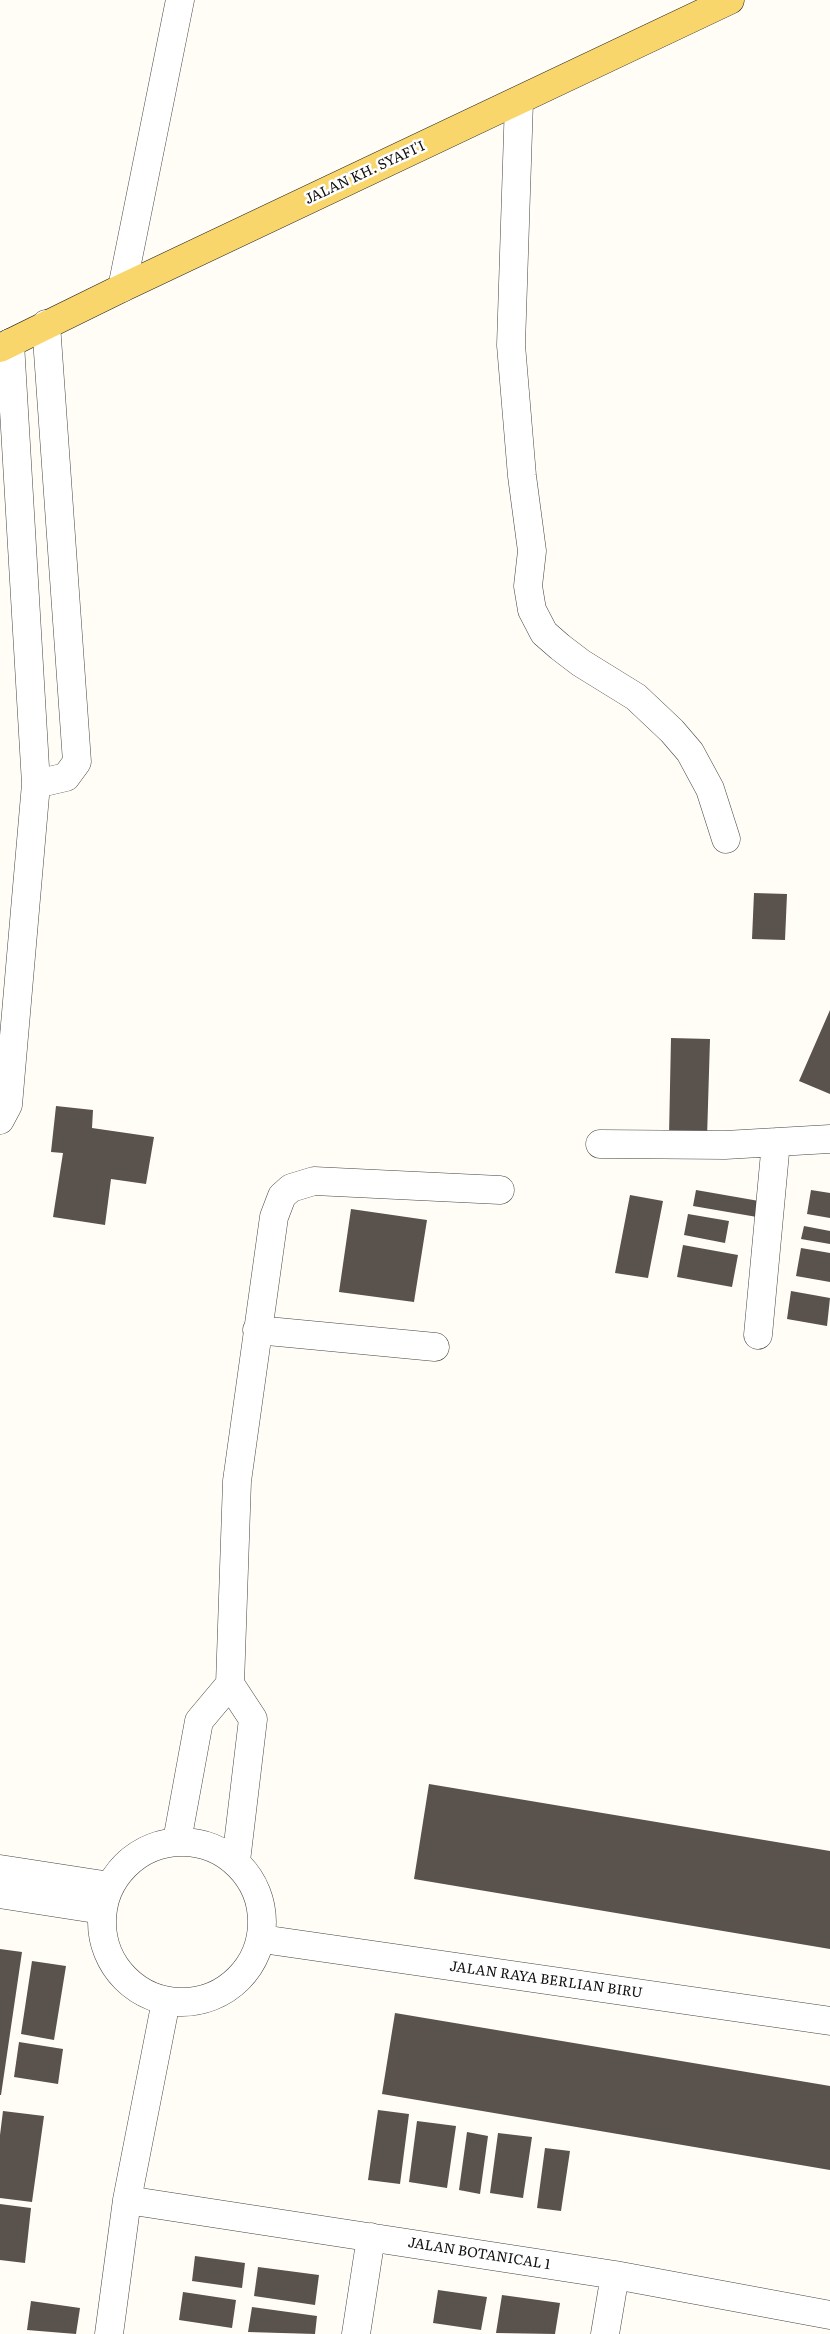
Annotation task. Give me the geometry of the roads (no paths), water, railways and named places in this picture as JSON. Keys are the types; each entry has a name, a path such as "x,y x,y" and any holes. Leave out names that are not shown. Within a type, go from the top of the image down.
{"main road":[{"name":"JALAN KH. SYAFI'I","path":"5,345 730,0"}],"street":[{"path":"122,288 180,0"},
{"path":"519,101 511,345 522,476 532,543 528,586 532,610 544,632 560,647 581,663 636,697 672,731 690,752 710,789 726,839"},
{"path":"36,784 66,777 77,762 46,324"},
{"path":"0,1120 8,1105 9,997 36,784 5,345"},
{"path":"600,1144 725,1144 830,1139"},
{"path":"758,1335 776,1142"},
{"path":"236,1862 253,1719 230,1684 238,1481 257,1330 274,1217 282,1196 291,1188 314,1181 500,1190"},
{"path":"257,1330 435,1347"},
{"path":"177,1841 199,1721 230,1684"},
{"path":"177,1841 199,1843 219,1850 236,1862 250,1877 260,1897 263,1917 262,1939 255,1958 243,1975 227,1989 208,1998 187,2002 166,2001 146,1994 129,1982 115,1966 106,1947 101,1926 106,1898 122,1868 138,1854 157,1845 177,1841"},
{"path":"0,1869 106,1898"},
{"path":"0,1894 106,1898"},
{"name":"JALAN RAYA BERLIAN BIRU","path":"262,1939 830,2021"},
{"path":"109,2334 127,2200 166,2001"},
{"name":"JALAN BOTANICAL 1","path":"127,2200 616,2275 830,2315"},
{"path":"356,2334 371,2236"},
{"path":"605,2334 616,2275"}]}
